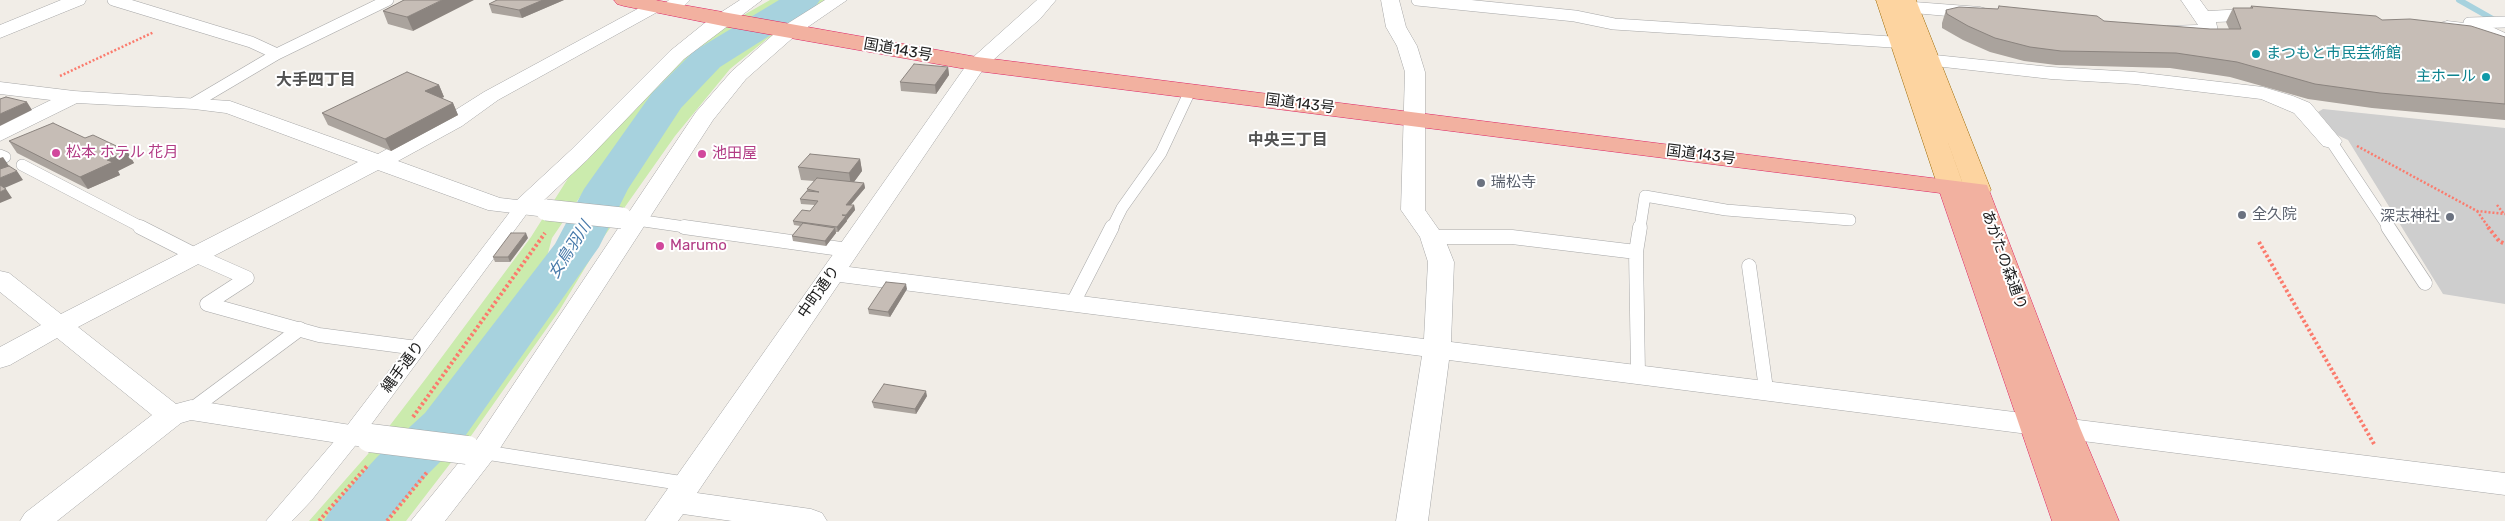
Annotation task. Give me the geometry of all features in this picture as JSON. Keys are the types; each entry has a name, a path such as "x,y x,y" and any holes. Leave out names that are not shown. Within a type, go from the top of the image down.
{"highway":[{"name":"国道143号","path":"624,0 668,5 725,20 977,64 1965,188"},
{"name":"あがたの森通り","path":"1965,188 2034,424 2069,521"},
{"name":"あがたの森通り","path":"1965,188 2102,521"}],"main road":[{"name":"あがたの森通り","path":"1897,3 1904,50 1965,188"},
{"name":"あがたの森通り","path":"1897,3 1928,52 1965,188"}],"street":[{"path":"0,32 77,0"},
{"path":"522,208 579,155 677,55 753,0"},
{"path":"427,521 629,219 656,188 704,117 739,75 786,30 838,0"},
{"name":"中町通り","path":"674,502 977,64 1033,16 1047,0"},
{"path":"1390,0 1396,28 1407,46 1416,72 1413,210 1432,237 1441,262 1436,348 1412,521"},
{"path":"2156,28 2208,31 2208,25 2190,0"},
{"path":"1897,3 1997,15"},
{"path":"0,359 57,327 454,121 491,96 668,5"},
{"path":"2202,16 2229,14 2284,15"},
{"path":"2433,26 2495,25 2505,40"},
{"path":"1904,50 1928,52 2051,73 2135,78 2263,93 2286,100 2302,108 2331,141"},
{"path":"0,88 74,97 194,102 230,107 496,205 629,219"},
{"path":"0,134 74,97"},
{"name":"縄手通り","path":"278,521 303,495 364,446 417,348 522,208"},
{"path":"833,272 2505,484"},
{"path":"0,279 57,327 181,413 364,446 475,451"},
{"path":"36,521 181,413"},
{"path":"674,502 811,521"}],"lane":[{"path":"113,0 251,42 277,54"},
{"path":"194,102 277,54 388,0"},
{"path":"1417,0 1575,16 1614,24 1904,50"},
{"path":"1073,303 1122,208 1161,153 1190,90"},
{"path":"2331,141 2425,283"},
{"path":"22,165 195,255 247,278 207,304 318,335 417,348"},
{"path":"1638,373 1636,252 1639,242 1644,196 1726,210 1850,220"},
{"path":"629,219 848,250"},
{"path":"1432,237 1512,238 1636,252"},
{"path":"1749,266 1766,389"},
{"path":"181,413 300,329"},
{"path":"475,451 674,502"}],"path":[{"path":"25,92 181,20"},
{"path":"2331,141 2353,144 2477,211 2505,214"},
{"path":"2497,205 2505,214"},
{"path":"2477,211 2499,241 2505,244"},
{"path":"409,422 544,234"},
{"path":"2259,242 2387,469"},
{"path":"319,521 364,446"},
{"path":"387,521 433,465"}],"shaded area":[{"name":"深志神社","path":"2323,109 2505,128 2505,304 2443,294 2348,140 2337,135 2318,112"}],"green space":[{"path":"770,0 794,0 742,27 679,73 640,120 586,188 552,238 544,268 513,321 419,433 389,459 334,521 309,521 368,454 427,377 531,237 572,172 668,71 714,32"},
{"path":"812,0 828,0 767,39 730,69 675,136 603,238 559,311 466,443 406,521 360,521 403,472 446,430 522,329 587,239 612,190 673,102 713,61 757,37"}],"building":[{"path":"404,0 442,0 407,17 383,11"},
{"path":"497,0 543,0 519,10 489,4"},
{"path":"1999,6 2097,16 2104,21 2210,29 2241,29 2233,8 2253,8 2251,6 2376,16 2382,20 2410,19 2471,26 2505,37 2505,104 2380,93 2315,84 2237,62 2176,53 2061,51 2030,47 1995,38 1947,14 1946,10 1959,7 1998,9"},
{"path":"914,64 948,67 935,85 900,82"},
{"path":"407,72 439,85 425,91 453,103 385,139 322,113"},
{"path":"6,97 27,102 0,114 0,99"},
{"path":"53,123 85,138 93,135 127,151 107,160 113,162 80,177 9,141"},
{"path":"810,154 860,159 849,173 798,167"},
{"path":"9,166 17,171 0,178 0,169"},
{"path":"817,178 864,183 846,205 854,205 846,215 842,215 846,216 837,227 793,221 802,210 810,211 818,201 800,199 807,191 819,192 807,189"},
{"path":"0,185 6,189 0,192"},
{"path":"803,223 835,228 825,241 792,236"},
{"path":"511,233 526,233 508,257 493,257"},
{"path":"886,282 906,284 888,312 868,309"},
{"path":"884,384 926,391 915,409 872,402"}],"waterway":[{"name":"女鳥羽川","path":"353,521 397,471 444,426 576,247 606,189 666,101 707,59 803,0"},
{"path":"2459,0 2498,22"}],"place":[{"name":"まつもと市民芸術館","path":"2256,54"},
{"name":"主ホール","path":"2486,77"},
{"name":"松本 ホテル 花月","path":"56,153"},
{"name":"池田屋","path":"702,154"},
{"name":"瑞松寺","path":"1481,183"},
{"name":"全久院","path":"2242,215"},
{"name":"深志神社","path":"2450,217"},
{"name":"Marumo","path":"660,246"}],"district":[{"name":"大手四丁目","path":"316,80"},
{"name":"中央三丁目","path":"1288,140"}]}
